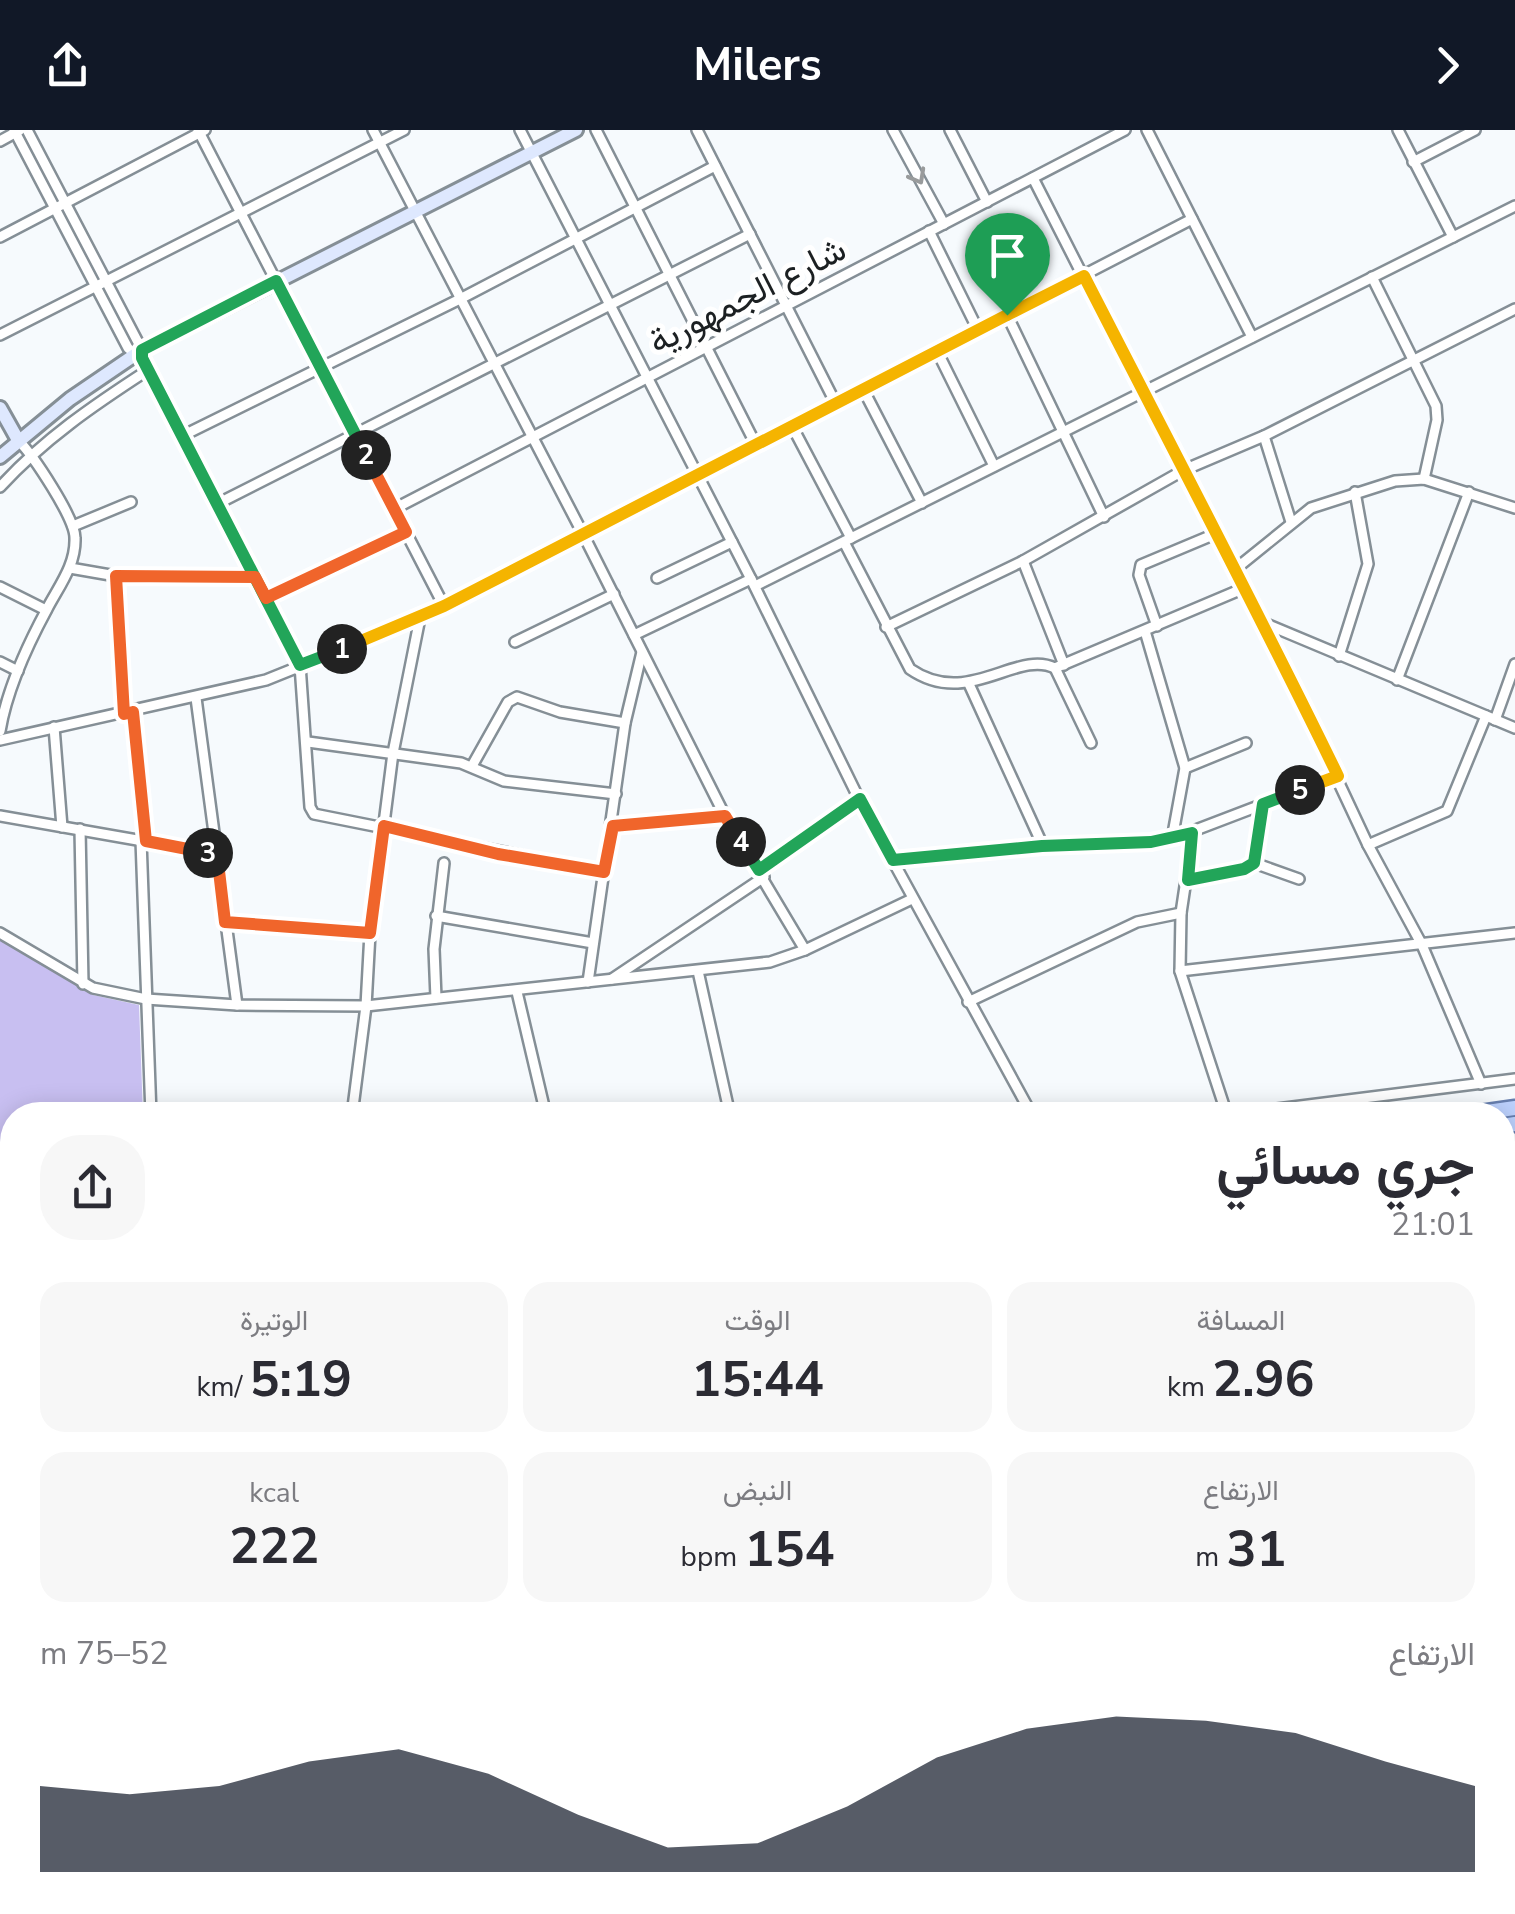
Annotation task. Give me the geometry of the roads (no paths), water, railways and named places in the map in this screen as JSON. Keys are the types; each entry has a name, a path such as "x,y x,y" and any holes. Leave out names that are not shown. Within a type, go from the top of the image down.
{"main road":[{"path":"0,457 70,399 139,354 576,130"},
{"path":"0,408 18,440"}],"street":[{"path":"372,130 725,816 805,950"},
{"path":"0,336 404,130"},
{"path":"520,130 912,900 1025,1102"},
{"path":"596,130 756,445"},
{"path":"697,130 836,404"},
{"path":"893,130 944,224"},
{"path":"950,130 987,202"},
{"name":"شارع الجمهورية","path":"394,509 1125,130"},
{"path":"1147,130 1252,337"},
{"path":"1398,130 1453,236"},
{"path":"1413,162 1475,130"},
{"path":"0,141 19,131 300,665 310,807 314,814 384,826 498,854 604,872"},
{"path":"0,237 201,131 444,606"},
{"path":"182,436 460,299 716,166"},
{"path":"1033,178 1242,589 1264,623 1368,846 1422,945 1481,1084"},
{"path":"634,636 847,540 1515,206"},
{"path":"0,740 266,680 420,618 1192,219"},
{"path":"929,232 978,330"},
{"path":"218,504 750,234"},
{"path":"1372,277 1432,393 1438,413 1424,479"},
{"path":"886,627 1023,561 1184,470 1264,436 1515,309"},
{"path":"1007,315 1104,517"},
{"path":"937,352 994,466"},
{"path":"0,487 31,453 148,370"},
{"path":"863,390 922,503"},
{"path":"792,426 886,627 913,672 969,684 1033,665 1060,666 1242,589"},
{"path":"1264,436 1292,522"},
{"path":"0,730 18,671 70,568 75,538 31,453 18,440"},
{"path":"1233,571 1311,508 1404,478 1424,479 1515,508"},
{"path":"1339,656 1368,564 1355,492"},
{"path":"1397,680 1469,492"},
{"path":"72,526 131,502"},
{"path":"266,598 406,532"},
{"path":"1157,626 1139,568 1146,560 1215,534"},
{"path":"657,578 732,542"},
{"path":"1023,561 1090,743"},
{"path":"70,568 116,576 255,577"},
{"path":"116,576 144,840 150,1102"},
{"path":"0,587 46,610"},
{"path":"515,642 614,594"},
{"path":"354,1102 393,752 420,618"},
{"path":"1264,623 1515,728"},
{"path":"1145,631 1185,768 1172,840"},
{"path":"588,982 625,722 642,652"},
{"path":"0,662 18,671"},
{"path":"1368,846 1448,811 1515,664"},
{"path":"969,684 1042,846"},
{"path":"472,766 508,702 516,697 560,712 625,722"},
{"path":"196,698 237,1005"},
{"path":"54,728 62,826"},
{"path":"308,742 472,766 504,782 616,794"},
{"path":"1185,768 1246,743"},
{"path":"893,860 1042,846 1172,840 1338,776"},
{"path":"610,980 860,799"},
{"path":"1254,863 1263,804"},
{"path":"0,816 217,854"},
{"path":"613,826 725,816"},
{"path":"80,829 83,984"},
{"path":"1192,833 1181,913 1180,971 1224,1102"},
{"path":"436,998 436,916 444,862"},
{"path":"1188,880 1244,869 1254,863"},
{"path":"1254,863 1299,880"},
{"path":"0,933 83,984 146,1000 366,1006 770,962 805,950 912,900"},
{"path":"968,1002 1137,922 1181,913"},
{"path":"436,916 592,943"},
{"path":"225,922 370,933"},
{"path":"1180,971 1515,933"},
{"path":"698,971 727,1102"},
{"path":"517,992 543,1102"},
{"path":"1334,1102 1515,1079"}]}
